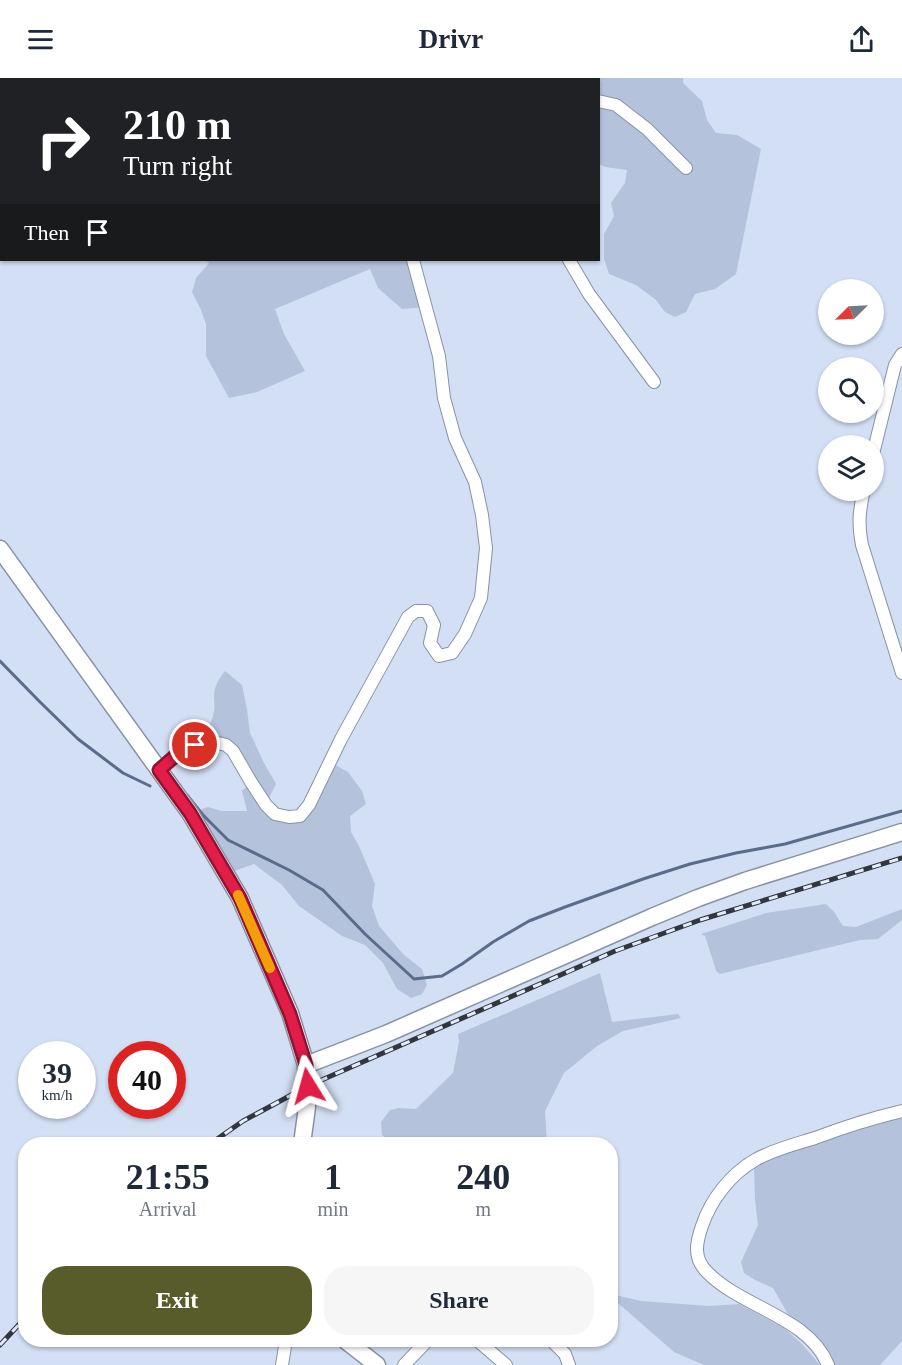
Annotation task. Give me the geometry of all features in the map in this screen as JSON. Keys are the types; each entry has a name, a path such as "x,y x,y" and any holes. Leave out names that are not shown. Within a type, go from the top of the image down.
{"street":[{"path":"600,96 616,105 647,129 686,168"},
{"path":"600,101 616,105"},
{"path":"159,770 174,757 195,745 214,742 226,745 233,751 266,805 275,814 289,817 300,816 309,805 341,739 408,617 416,611 426,611 434,625 430,643 439,656 452,653 465,634 481,598 486,548 482,515 475,482 455,438 444,398 439,356 413,261"},
{"path":"570,261 589,294 654,382"},
{"path":"878,435 895,364 902,354"},
{"path":"861,501 859,528 862,545 902,673"},
{"path":"0,549 190,813 240,898 290,1014 306,1065 308,1086 303,1137"},
{"path":"306,1065 386,1034 698,898 902,832"},
{"path":"828,1365 819,1349 801,1332 728,1290 706,1271 696,1251 700,1233 706,1215 718,1194 731,1179 757,1159 869,1119 902,1111"},
{"path":"282,1365 285,1347"},
{"path":"354,1347 376,1365"},
{"path":"404,1365 421,1347"},
{"path":"485,1347 506,1365"},
{"path":"558,1347 565,1354 569,1365"}],"shaded area":[{"path":"600,78 683,78 683,83 702,101 707,120 716,133 737,135 761,149 736,274 715,289 695,294 686,312 675,317 665,312 656,300 636,285 609,274 604,259 604,234 614,216 611,203 625,183 627,170 600,164"},
{"path":"206,261 413,261 427,307 402,309 378,288 370,269 275,309 284,334 305,371 257,392 229,398 206,356 206,324 192,292 196,278 209,263"},
{"path":"225,671 242,685 250,733 276,784 266,804 275,814 300,816 330,762 348,772 362,791 366,804 350,816 351,832 375,884 372,906 379,926 404,955 422,969 427,985 422,994 411,998 397,989 383,963 365,945 342,936 299,906 282,885 254,864 226,874 190,813 208,807 222,811 247,811 242,791 251,782 233,751 195,745 211,720 215,689"},
{"path":"826,904 843,926 856,927 902,909 902,920 878,939 860,940 720,974 716,971 705,936 701,934 766,913"},
{"path":"600,973 612,1022 678,1014 681,1018 623,1031 597,1046 564,1073 545,1111 547,1137 384,1137 381,1122 390,1110 416,1109 453,1073 459,1042 458,1034"},
{"path":"902,1114 902,1341 880,1365 833,1365 830,1356 811,1333 789,1316 773,1288 744,1273 741,1262 758,1225 754,1166 792,1149"},
{"path":"618,1296 641,1301 709,1306 739,1304 784,1328 820,1365 704,1365 674,1352 618,1303"}],"waterway":[{"path":"0,661 78,739 123,773 150,786"},
{"path":"187,795 228,840 289,870 323,890 365,934 414,979 442,976 529,921 643,879 690,864 785,844 902,811"}],"railway":[{"path":"220,1137 243,1121 308,1086 615,951 700,920 902,858"},
{"path":"0,1345 18,1326"}],"slow traffic":[{"path":"238,895 270,968"}],"route":[{"path":"195,745 174,757 159,770 190,813 240,898 290,1014 306,1065 308,1086"}]}
